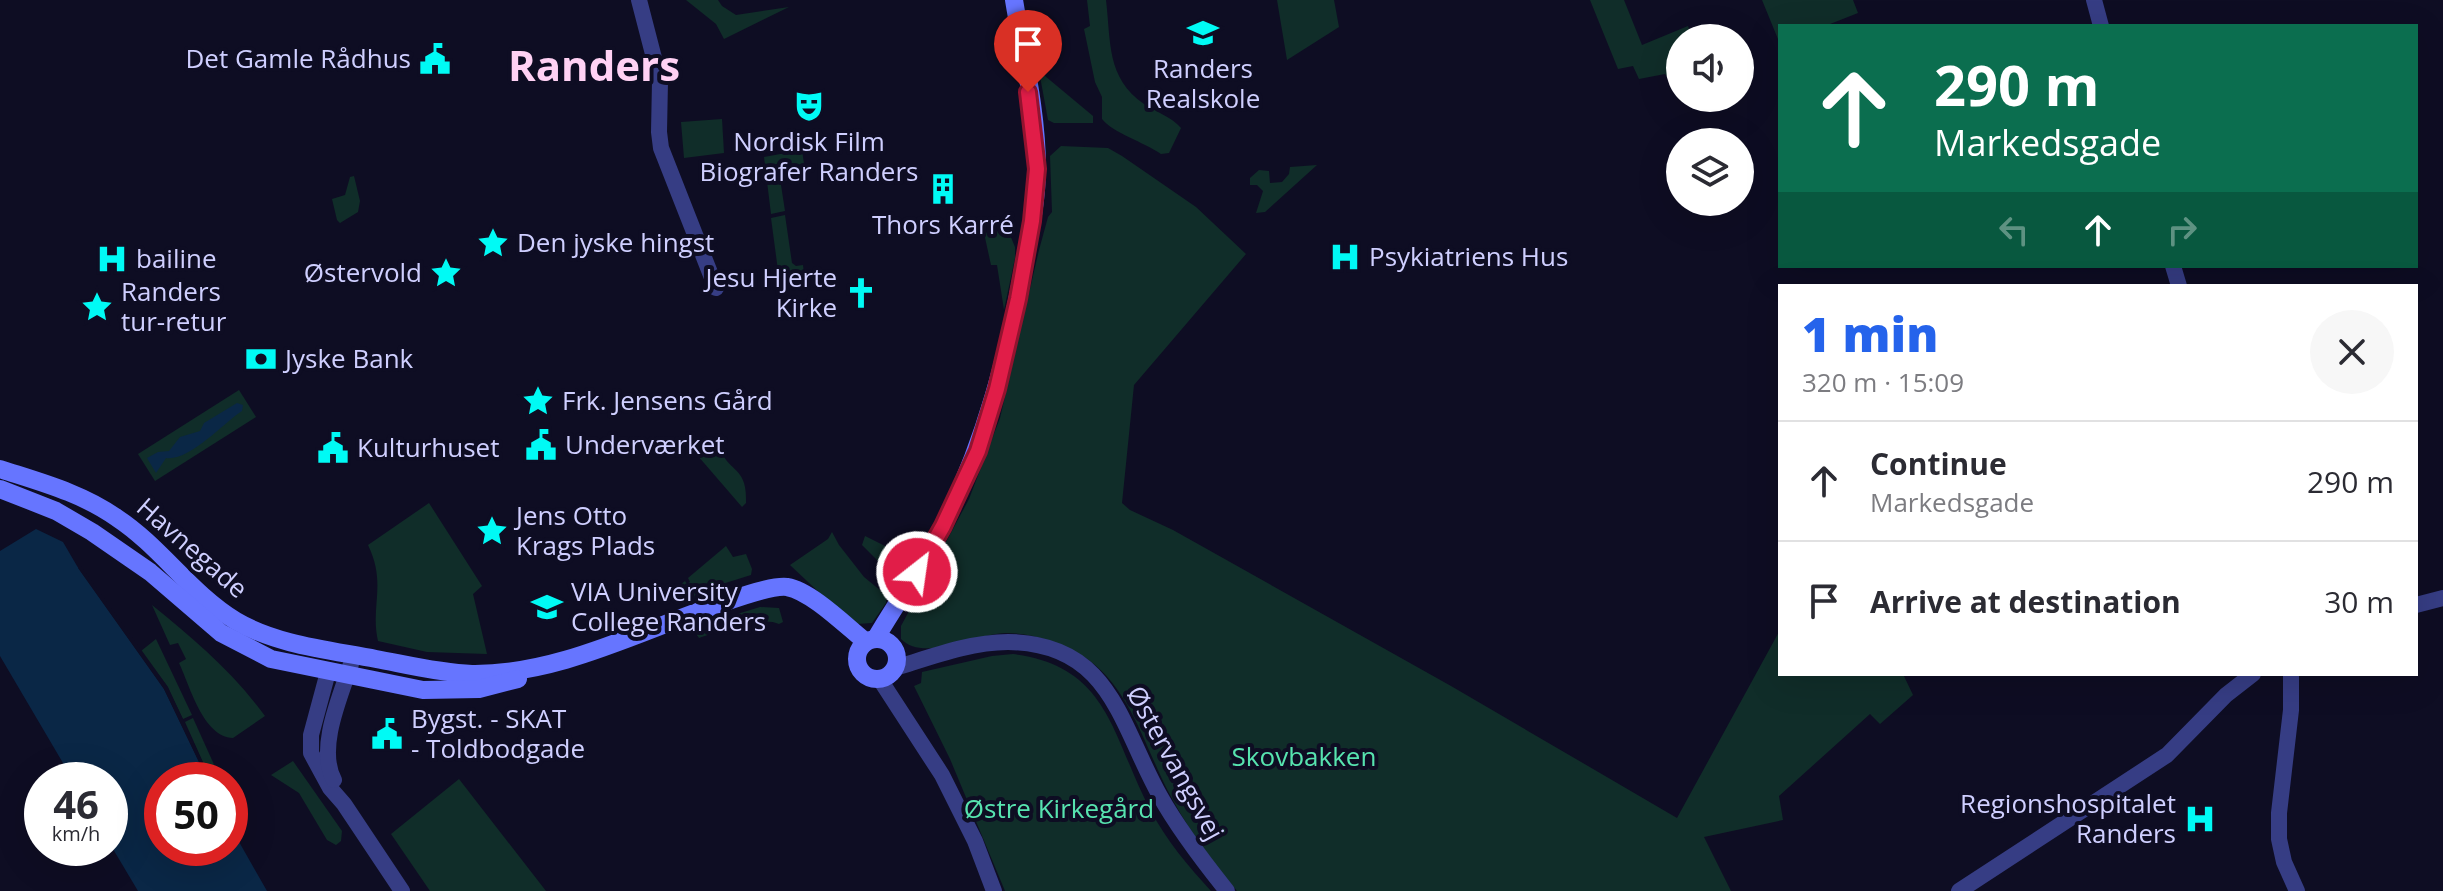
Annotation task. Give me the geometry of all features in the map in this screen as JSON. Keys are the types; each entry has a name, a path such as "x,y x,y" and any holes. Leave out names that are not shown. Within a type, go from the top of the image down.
{"main road":[{"path":"584,654 700,611 767,591 810,611 881,656 895,608 943,526 978,451 997,389 1018,299 1032,221 1037,169 1036,137 1014,0"},
{"name":"Havnegade","path":"0,469 68,491 116,516 204,599 239,622 281,639 433,670 472,674 513,670 584,654"},
{"name":"Havnegade","path":"0,489 56,511 92,532 150,572 235,642 271,659 423,690 456,691 497,685 567,663 584,654"}],"street":[{"path":"639,0 660,81 661,148 716,288"},
{"path":"2094,0 2100,24"},
{"path":"2418,604 2443,598"},
{"name":"Østervangsvej","path":"881,656 937,655 984,644 1032,644 1071,658 1090,671 1117,704 1159,795 1177,825 1227,891"},
{"path":"344,804 329,772 326,756 329,736 355,655"},
{"path":"881,656 894,702 942,775 975,841 994,891"},
{"path":"328,672 311,735 311,753 330,788 402,891"},
{"path":"1959,891 2167,755 2226,695 2250,676"},
{"path":"2291,676 2291,710 2279,813 2279,839 2284,862 2297,891"}],"green space":[{"path":"686,0 718,0 736,15 789,7 724,39 716,24"},
{"path":"1087,0 1106,0 1110,44 1123,83 1144,104 1181,128 1169,153 1161,154 1113,129 1102,119 1102,97 1095,82 1084,29 1090,26"},
{"path":"1277,0 1334,0 1339,27 1287,60"},
{"path":"1590,0 1624,0 1642,45 1666,35 1666,75 1639,79 1633,66 1618,69"},
{"path":"1762,0 1853,0 1858,13 1830,24 1778,24 1778,39"},
{"path":"1039,71 1093,116 1093,123 1054,123 1048,120"},
{"path":"722,119 724,153 684,158 681,122"},
{"name":"Skovbakken","path":"1061,146 1108,148 1196,207 1246,254 1134,385 1122,503 1130,510 1173,530 1451,686 1677,818 1778,634 1778,676 1904,676 1913,695 1880,724 1870,714 1779,796 1783,820 1704,837 1731,891 1237,891 1188,826 1125,702 1113,684 1081,655 1045,639 1006,633 937,648 911,646 901,639 901,626 969,499 1000,418 1039,250 1052,212 1050,156"},
{"path":"802,150 804,164 782,167 779,172 785,211 771,214 764,157"},
{"path":"1317,165 1265,212 1256,213 1263,191 1257,185 1250,185 1250,178 1259,170 1269,171 1270,183 1282,182 1289,174 1290,167"},
{"path":"354,176 360,201 358,212 340,223 332,199 345,195 350,177"},
{"path":"785,215 792,263 803,265 804,274 779,278 771,218"},
{"path":"997,231 1010,235 1015,247 1004,310 997,265 991,265 984,233"},
{"path":"239,390 256,417 155,481 138,454"},
{"path":"720,443 724,457 742,477 746,503 742,507 698,456"},
{"path":"429,503 482,586 473,594 487,654 427,652 378,641 376,572 368,545"},
{"path":"832,532 864,577 886,595 886,603 872,623 857,624 841,613 790,565 828,539"},
{"path":"865,536 911,559 901,575 894,577 862,545"},
{"path":"726,546 733,557 746,554 751,575 719,585 706,596 680,603 675,589 685,581 687,584 690,582 688,578"},
{"path":"152,605 226,670 265,716 233,738 213,729 199,709 179,663 186,659 178,643 170,645"},
{"path":"760,607 779,608 783,622 751,623 699,638 692,628"},
{"path":"156,639 192,715 183,719 167,686 141,651"},
{"name":"Østre Kirkegård","path":"1013,654 1045,661 1070,673 1089,690 1116,733 1157,822 1178,853 1211,891 1005,891 950,759 914,686 921,683 922,672"},
{"path":"193,718 213,762 203,762 185,722"},
{"path":"293,761 342,831 341,841 336,845 327,840 299,793 271,775"},
{"path":"459,779 546,891 430,891 391,834"}],"water":[{"path":"237,403 243,405 242,411 195,448 185,454 166,458 156,473 147,458 169,451 180,437 200,431 204,423"},
{"path":"36,529 63,542 164,689 199,762 144,762 144,866 248,866 248,858 267,891 138,891 123,866 128,866 128,762 62,762 0,656 0,551"}],"pier":[{"path":"81,566 168,687 203,762 199,762 164,689 78,568"}],"place":[{"name":"Randers Realskole","path":"1203,33"},
{"name":"Det Gamle Rådhus","path":"435,59"},
{"name":"Nordisk Film Biografer Randers","path":"809,106"},
{"name":"Thors Karré","path":"943,189"},
{"name":"Den jyske hingst","path":"493,243"},
{"name":"Psykiatriens Hus","path":"1345,257"},
{"name":"bailine","path":"112,259"},
{"name":"Østervold","path":"446,273"},
{"name":"Jesu Hjerte Kirke","path":"861,293"},
{"name":"Randers tur-retur","path":"97,307"},
{"name":"Jyske Bank","path":"261,359"},
{"name":"Frk. Jensens Gård","path":"538,401"},
{"name":"Underværket","path":"541,445"},
{"name":"Kulturhuset","path":"333,448"},
{"name":"Jens Otto Krags Plads","path":"492,531"},
{"name":"VIA University College Randers","path":"547,607"},
{"name":"Bygst. - SKAT - Toldbodgade","path":"387,734"},
{"name":"Regionshospitalet Randers","path":"2200,819"}],"district":[{"name":"Randers","path":"594,66"}],"route":[{"path":"917,572 943,526 978,451 997,389 1018,299 1032,221 1037,169 1036,137 1028,92"}]}
